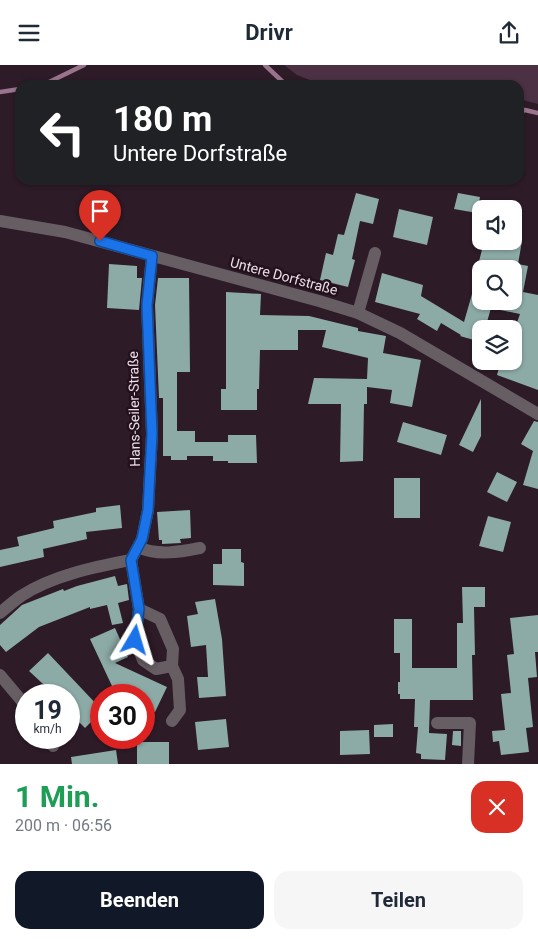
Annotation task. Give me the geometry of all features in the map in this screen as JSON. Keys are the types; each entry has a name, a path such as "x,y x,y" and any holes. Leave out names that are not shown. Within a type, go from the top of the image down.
{"street":[{"name":"Untere Dorfstraße","path":"0,221 65,231 358,313 400,333 538,414"},
{"path":"358,313 375,253"},
{"name":"Hans-Seiler-Straße","path":"131,560 142,539 148,510 152,434 147,305 152,256"},
{"path":"138,547 146,551 180,553 200,548"},
{"path":"0,613 22,595 54,581 98,567 131,560 139,609 135,640 143,660 156,669 172,666"},
{"path":"139,609 160,619 173,649 172,666 178,679 180,710 172,721"},
{"path":"0,675 15,693"},
{"path":"437,723 470,723 468,764"}],"shaded area":[{"path":"284,65 538,65 538,104 524,100 524,80 310,80 297,75"}],"building":[{"path":"356,193 379,199 373,224 360,221 352,259 355,260 348,287 320,280 326,253 333,255 338,234 344,235"},
{"path":"458,193 480,197 479,200 472,200 472,212 454,209"},
{"path":"399,209 433,217 427,245 393,237"},
{"path":"482,250 520,250 519,260 479,260"},
{"path":"109,264 137,266 137,278 142,278 139,310 107,308"},
{"path":"522,265 528,266 523,292 538,295 538,390 497,375 498,370 522,370 522,320 518,320 520,314 501,310 522,310"},
{"path":"382,273 423,285 421,296 464,322 472,294 472,310 490,310 488,320 472,320 472,339 460,336 441,323 437,331 417,319 420,314 375,302"},
{"path":"158,278 189,278 190,372 177,372 177,431 195,431 195,442 228,442 228,435 256,435 257,463 213,461 213,456 187,456 187,460 171,460 171,456 163,456 163,398 159,398 155,305"},
{"path":"226,292 261,294 260,315 309,316 358,328 358,331 386,336 383,353 421,360 412,407 390,403 392,390 367,387 367,404 364,404 363,461 340,462 341,404 308,404 314,378 367,379 368,358 322,347 326,330 298,330 298,350 260,350 257,410 221,410 221,389 226,389"},
{"path":"481,399 481,436 473,452 459,445"},
{"path":"534,421 538,422 538,489 523,485 533,451 521,444"},
{"path":"403,422 447,435 441,455 397,442"},
{"path":"497,472 517,482 507,502 487,492"},
{"path":"394,478 420,478 420,518 394,518"},
{"path":"120,505 122,528 86,532 87,539 43,549 44,557 0,567 0,550 19,546 17,537 54,528 53,521 96,512 96,508"},
{"path":"190,510 191,538 180,539 181,543 162,544 162,540 159,540 157,512"},
{"path":"488,516 511,522 503,552 479,546"},
{"path":"222,549 241,549 241,562 244,563 244,586 213,585 213,564 222,564"},
{"path":"115,576 118,586 127,584 129,600 118,603 123,623 112,625 107,605 90,609 90,607 39,627 6,652 0,645 0,625 22,605 63,589 64,591"},
{"path":"462,587 485,587 485,607 474,607 475,655 472,655 473,700 430,700 429,733 447,734 445,760 421,759 421,754 416,753 418,727 414,727 415,699 400,699 400,694 398,694 400,653 394,653 394,619 412,619 412,668 457,668 457,623 463,623"},
{"path":"215,599 222,639 226,696 199,698 197,677 208,677 206,645 191,647 187,616 198,614 195,602"},
{"path":"538,615 538,652 535,652 537,677 528,678 533,727 526,728 529,752 501,755 499,741 493,742 492,731 505,730 501,694 511,693 507,655 514,654 510,618"},
{"path":"115,628 128,657 115,663 167,687 155,712 155,684 111,684 90,639"},
{"path":"48,653 77,684 43,684 29,671"},
{"path":"80,687 90,697 90,723 85,728 80,723"},
{"path":"226,719 229,747 198,750 195,722"},
{"path":"393,724 393,737 374,737 374,725"},
{"path":"369,730 370,754 340,755 340,731"},
{"path":"453,731 461,731 461,746 452,745"},
{"path":"155,742 169,742 169,764 137,764 137,749 155,749"},
{"path":"116,750 118,764 72,764 71,757"}],"waterway":[{"path":"53,80 84,65"},
{"path":"265,65 281,80"},
{"path":"0,92 15,90"},
{"path":"524,110 538,113"}],"route":[{"path":"100,241 152,256 147,305 152,434 148,510 142,539 131,560 139,609 135,640"}]}
